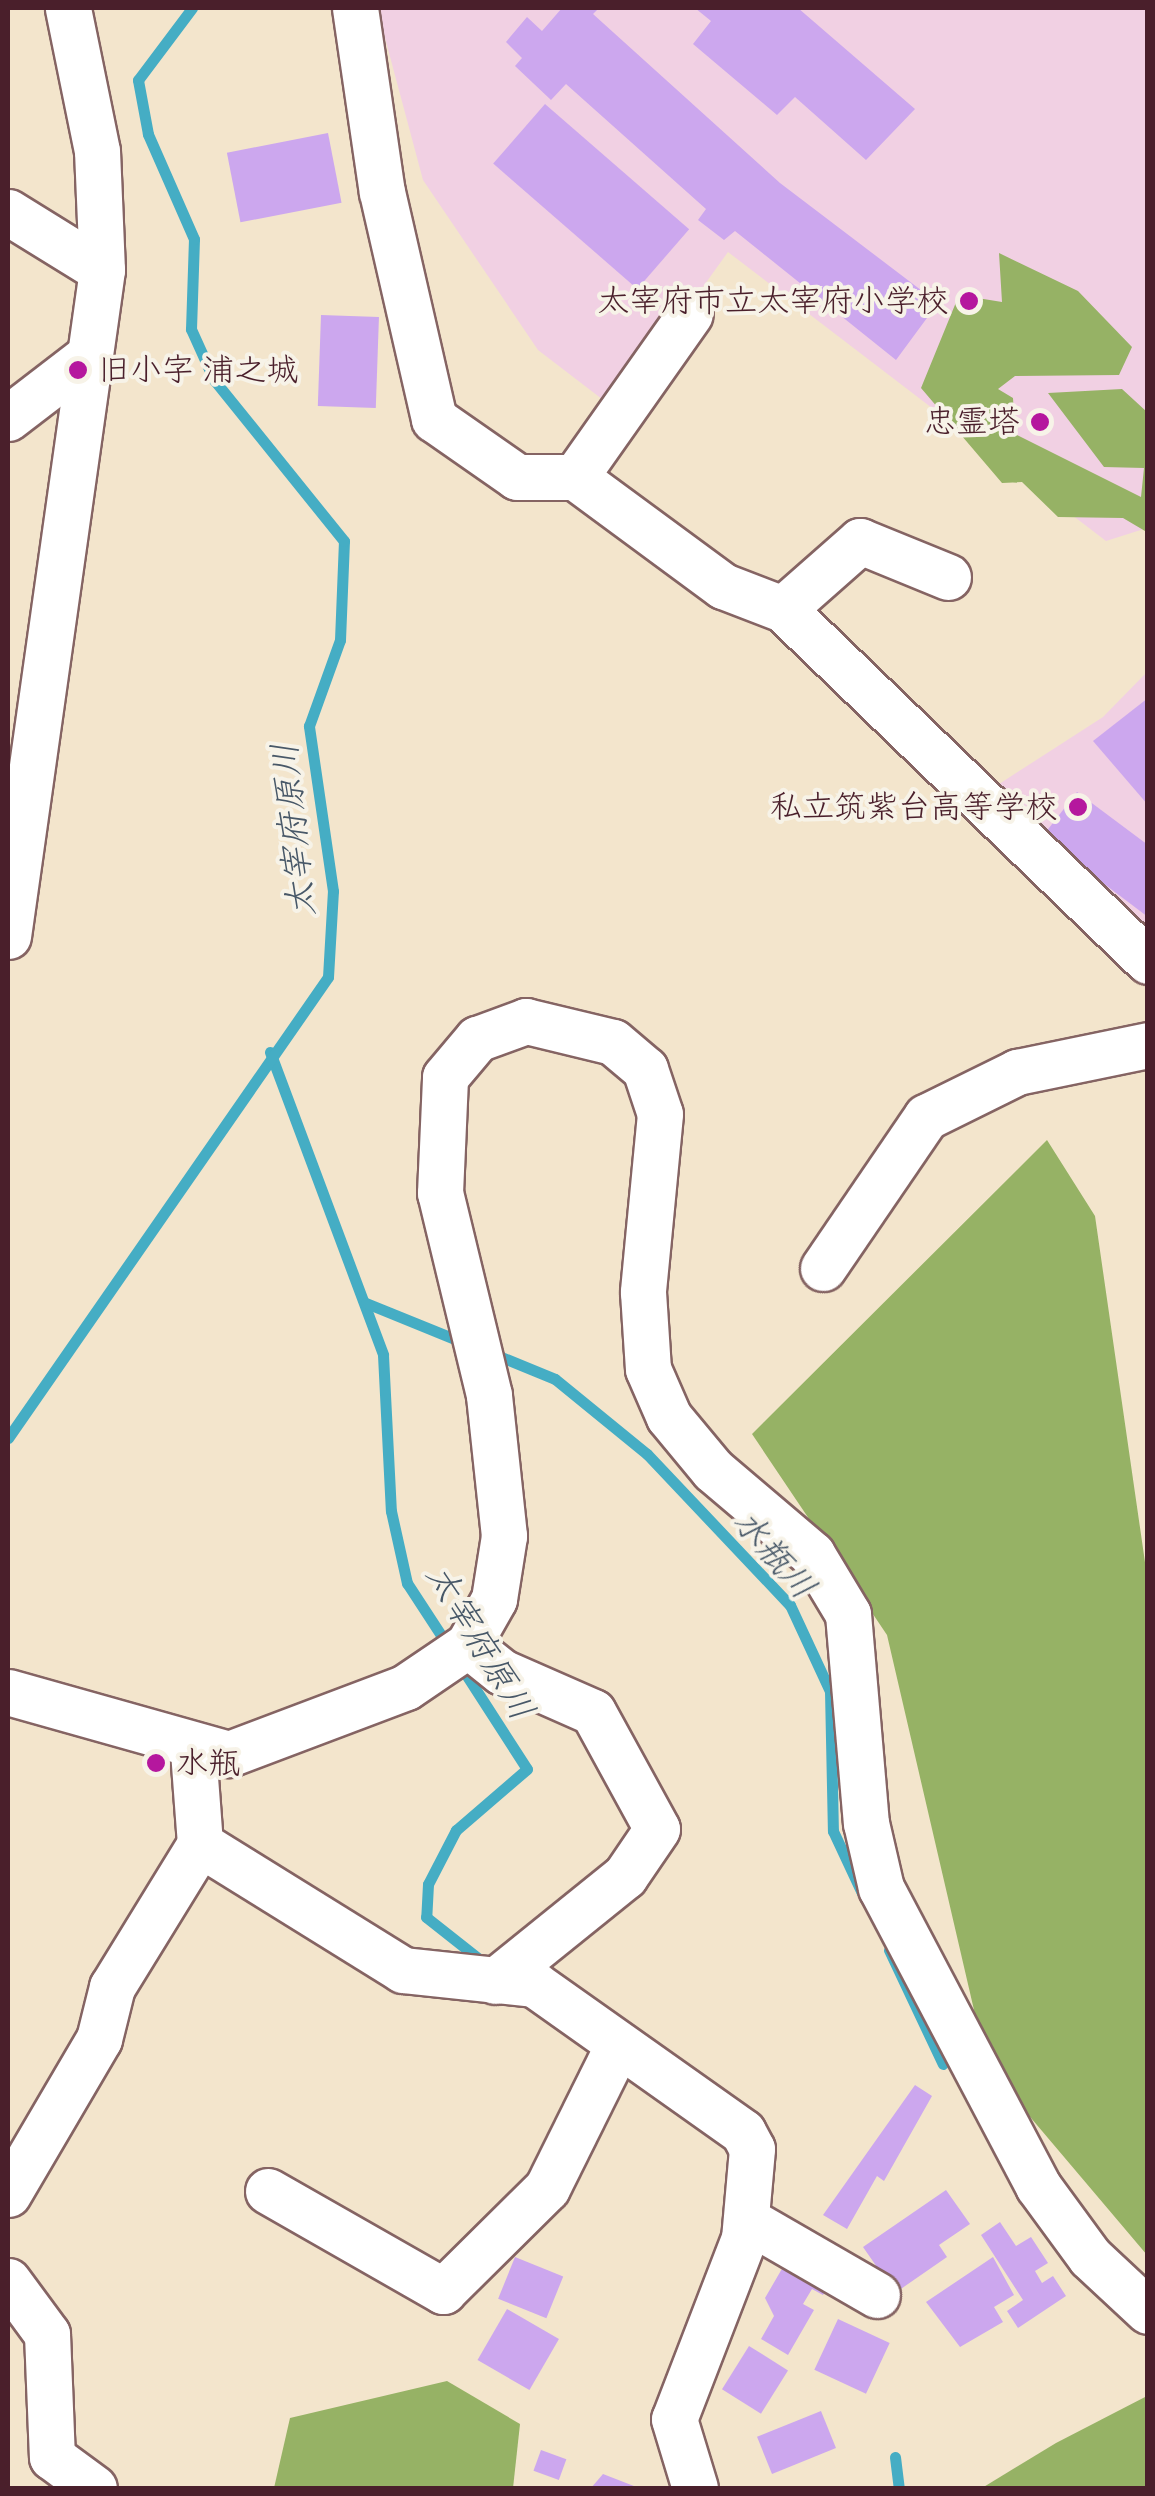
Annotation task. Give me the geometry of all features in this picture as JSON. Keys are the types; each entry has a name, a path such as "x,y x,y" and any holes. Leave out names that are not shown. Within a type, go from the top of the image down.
{"street":[{"path":"8,936 85,360 102,270 97,150 68,8"},
{"path":"355,8 382,192 434,418 517,477 575,477 723,586 783,609 1148,962"},
{"path":"8,212 102,270"},
{"path":"575,477 690,314"},
{"path":"8,418 85,360"},
{"path":"783,609 860,542 877,540 948,578"},
{"path":"8,1692 193,1750 264,1746 406,1687 468,1645 494,1599 504,1536 489,1395 440,1193 445,1078 477,1039 526,1022 572,1026 613,1042 645,1069 660,1114 643,1292 655,1385 713,1470 812,1554 848,1614 866,1823 881,1888 1038,2186 1090,2257 1148,2311"},
{"path":"823,1268 926,1116 1017,1072 1148,1045"},
{"path":"468,1645 502,1672 593,1712 658,1829 625,1876 495,1981"},
{"path":"8,2194 99,2039 112,1987 200,1844 193,1750"},
{"path":"200,1844 403,1970 534,1984 743,2132 752,2149 747,2220 674,2419 695,2488"},
{"path":"268,2191 444,2291 547,2188 618,2045"},
{"path":"747,2220 877,2295"},
{"path":"8,2282 46,2334 52,2456 94,2488"}],"shaded area":[{"name":"太宰府市立太宰府小学校","path":"377,8 1147,8 1147,528 1106,541 728,252 615,409 538,350 423,180"},
{"name":"私立筑紫台高等学校","path":"1147,672 1147,940 996,786 1103,717"}],"green space":[{"path":"999,253 1078,291 1132,347 1119,375 1015,376 998,389 1013,398 1015,434 1141,497 1144,468 1104,467 1048,393 1122,389 1147,412 1147,571 1145,531 1123,518 1058,517 1022,482 1002,483 921,388 959,295 1002,302"},
{"path":"1047,1140 1095,1216 1147,1576 1147,2255 987,2066 887,1635 752,1434"},
{"path":"447,2381 520,2424 513,2488 274,2488 290,2418"},
{"path":"1147,2396 1147,2488 982,2488 1056,2443"}],"building":[{"path":"562,8 599,8 593,14 780,183 938,303 896,360 735,231 724,240 698,220 706,209 566,84 551,100 515,66 522,58 506,42 527,17 542,31"},
{"path":"695,8 798,8 915,109 866,160 795,97 777,115 693,44 711,21"},
{"path":"545,104 689,229 637,289 493,164"},
{"path":"328,133 342,203 240,222 227,153"},
{"path":"321,315 379,317 376,408 318,406"},
{"path":"1148,698 1148,805 1093,741"},
{"path":"1077,792 1148,845 1148,917 1042,837"},
{"path":"915,2085 932,2096 884,2181 877,2176 847,2229 823,2215"},
{"path":"946,2190 970,2224 939,2245 947,2257 895,2293 863,2247"},
{"path":"1000,2222 1016,2246 1031,2237 1048,2263 1035,2271 1042,2283 1053,2276 1066,2296 1018,2328 1007,2311 1023,2300 981,2235"},
{"path":"515,2257 563,2276 546,2318 498,2299"},
{"path":"993,2257 1014,2295 994,2307 1003,2322 960,2347 926,2302"},
{"path":"800,2264 831,2281 823,2295 812,2289 803,2304 814,2310 788,2355 761,2339 774,2316 765,2298 783,2267 794,2273"},
{"path":"507,2309 559,2339 529,2390 478,2360"},
{"path":"838,2319 890,2343 866,2394 814,2370"},
{"path":"749,2346 788,2370 761,2414 722,2389"},
{"path":"821,2411 836,2448 772,2474 757,2437"},
{"path":"541,2450 566,2459 559,2480 533,2471"},
{"path":"603,2474 639,2488 591,2488"}],"waterway":[{"name":"太宰府原川","path":"8,1438 328,977 333,891 309,726 340,640 344,541 214,380 191,329 194,239 148,134 138,80 192,8"},
{"name":"太宰府原川","path":"270,1052 383,1355 391,1511 407,1583 448,1646"},
{"name":"水瓶川","path":"366,1303 462,1342"},
{"name":"水瓶川","path":"489,1352 555,1379 647,1454 790,1605 830,1691 833,1831 862,1893"},
{"name":"太宰府原川","path":"458,1662 527,1769 456,1830 428,1884 426,1917 483,1962"},
{"name":"水瓶川","path":"889,1950 943,2064"},
{"name":"水瓶川","path":"895,2457 899,2488"}],"place":[{"name":"太宰府市立太宰府小学校","path":"969,301"},
{"name":"旧小字 浦之城","path":"78,370"},
{"name":"忠霊塔","path":"1040,422"},
{"name":"私立筑紫台高等学校","path":"1078,807"},
{"name":"水瓶","path":"156,1763"}]}
